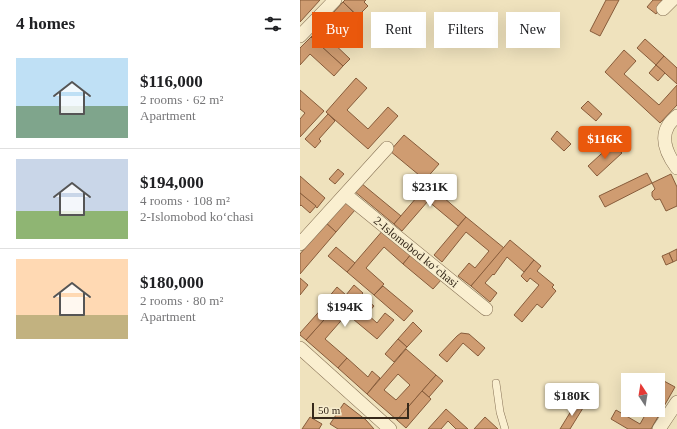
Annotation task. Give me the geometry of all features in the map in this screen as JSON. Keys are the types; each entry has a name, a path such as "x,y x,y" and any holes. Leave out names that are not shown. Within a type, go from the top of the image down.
{"street":[{"path":"300,36 335,0"},
{"path":"677,116 668,126 665,137 666,147 671,160 677,168"},
{"path":"300,244 387,148"},
{"name":"2-Islomobod koʻchasi","path":"346,195 486,309"},
{"path":"300,348 390,429"},
{"path":"658,429 677,402"}],"lane":[{"path":"496,383 500,412 505,429"}],"building":[{"path":"300,0 320,0 300,22"},
{"path":"345,0 366,0 364,2 368,6 362,12 354,12 343,2"},
{"path":"606,0 619,0 600,36 590,31"},
{"path":"653,0 667,0 656,14 647,7"},
{"path":"343,2 353,12 334,12"},
{"path":"311,37 312,48 323,48 343,66 334,76 310,54 300,65 300,48"},
{"path":"645,39 664,56 656,65 637,48"},
{"path":"323,48 338,48 350,59 343,66"},
{"path":"624,50 636,61 624,74 659,105 677,85 677,105 660,123 605,72"},
{"path":"664,56 677,68 677,84 656,65"},
{"path":"656,65 665,73 658,81 649,73"},
{"path":"356,78 367,88 347,110 368,129 388,107 398,116 368,149 326,112"},
{"path":"300,90 324,111 300,137 300,119 305,113 300,109"},
{"path":"588,101 602,114 596,121 581,108"},
{"path":"328,114 335,121 319,139 321,141 315,148 305,139"},
{"path":"557,131 571,144 564,151 551,139"},
{"path":"404,135 439,164 425,180 390,151"},
{"path":"612,144 622,153 597,176 588,166"},
{"path":"338,169 344,174 335,184 329,179"},
{"path":"647,173 652,183 605,207 599,196"},
{"path":"671,174 677,187 677,206 666,211 660,199 655,200 652,196 652,192 655,189 652,183"},
{"path":"300,176 325,198 317,208 300,193"},
{"path":"361,183 401,216 394,224 354,191"},
{"path":"428,184 466,217 458,226 428,201 402,231 394,224"},
{"path":"300,193 316,206 310,213 301,205 300,206"},
{"path":"345,201 355,210 336,232 326,223"},
{"path":"466,217 504,248 471,286 458,276 469,263 475,268 489,251 466,232 442,262 434,255"},
{"path":"326,223 336,232 300,274 300,254"},
{"path":"384,229 412,253 403,264 384,247 366,268 384,284 374,295 347,272"},
{"path":"510,240 534,260 524,272 507,257 494,275 493,274 485,283 497,293 490,302 471,286"},
{"path":"336,247 355,263 347,272 328,256"},
{"path":"677,249 677,260 673,262 669,253"},
{"path":"412,253 442,279 433,289 403,264"},
{"path":"669,253 673,262 666,265 662,256"},
{"path":"534,260 541,266 537,271 554,285 552,287 556,291 542,308 537,304 522,322 514,315 539,285 530,278 527,282 521,276"},
{"path":"300,278 308,285 300,295"},
{"path":"354,285 363,293 361,295 374,306 367,314 346,295"},
{"path":"383,286 413,311 404,321 374,295"},
{"path":"337,287 346,295 337,305 328,298"},
{"path":"346,295 377,323 385,313 394,320 377,339 347,314 325,339 347,358 338,368 306,340"},
{"path":"326,296 337,305 332,311 321,302"},
{"path":"325,305 332,311 306,340 300,335 300,333"},
{"path":"413,322 422,331 407,347 398,339"},
{"path":"461,333 469,334 485,348 478,356 463,343 447,362 439,355"},
{"path":"398,339 407,347 394,362 385,354"},
{"path":"406,349 436,375 397,420 367,394","holes":["398,374 410,385 396,400 384,390"]},
{"path":"347,358 368,377 372,371 380,378 367,394 338,368"},
{"path":"436,375 443,381 429,397 422,391"},
{"path":"665,382 675,387 665,404"},
{"path":"422,391 431,399 406,428 397,420"},
{"path":"344,403 366,420 374,429 338,429 330,424"},
{"path":"576,403 583,408 570,429 560,429"},
{"path":"446,409 468,429 456,429 448,421 441,429 428,429"},
{"path":"616,410 621,413 621,417 628,417 640,424 644,417 658,417 651,429 628,429 611,419"},
{"path":"310,417 322,424 319,429 302,429"},
{"path":"485,417 498,429 474,429"}]}
